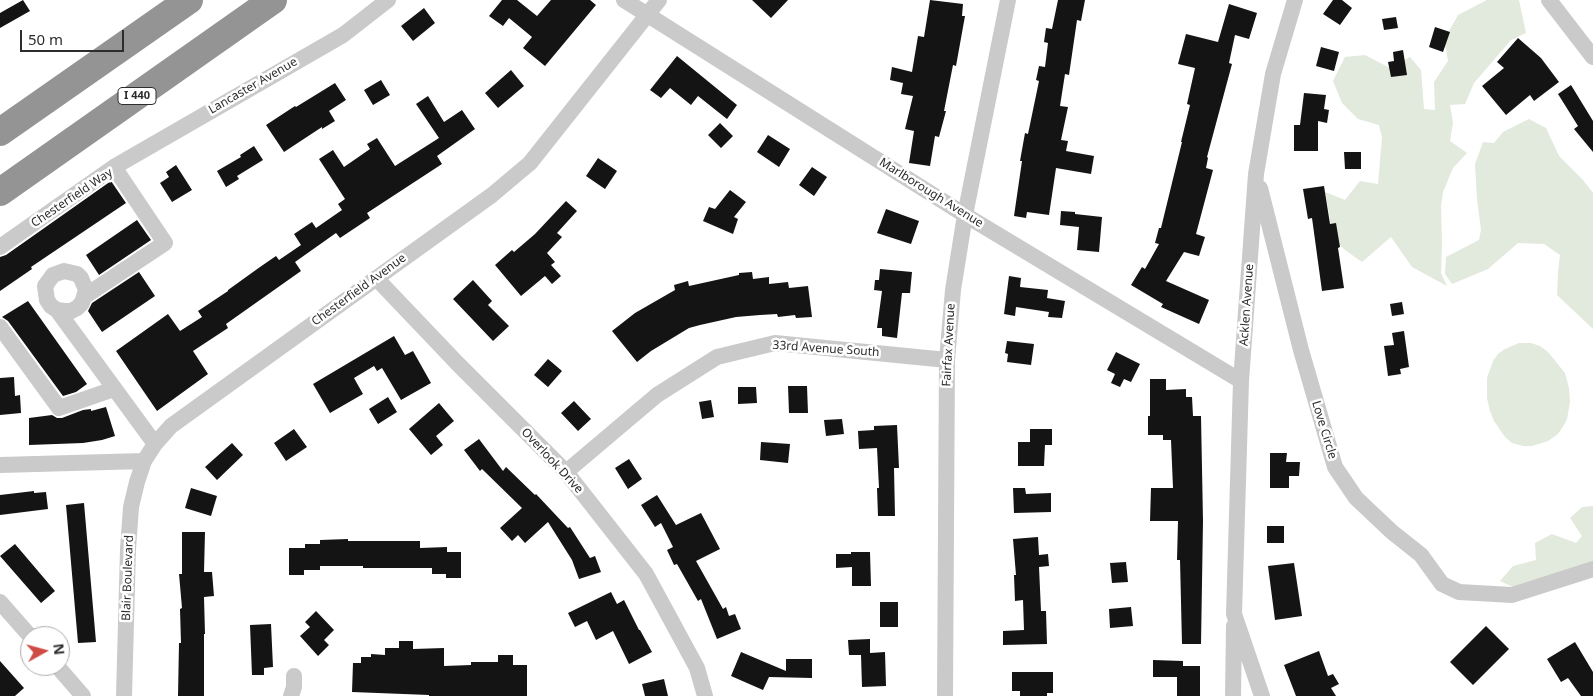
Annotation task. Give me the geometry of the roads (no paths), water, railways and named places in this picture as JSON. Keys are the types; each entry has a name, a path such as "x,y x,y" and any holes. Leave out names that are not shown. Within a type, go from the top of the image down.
{"highway":[{"path":"29,112 178,0"},
{"path":"0,132 189,0"},
{"name":"I 440","path":"0,192 274,0"}],"street":[{"name":"Lancaster Avenue","path":"114,166 343,35 388,0"},
{"name":"Marlborough Avenue","path":"624,0 965,216 1241,381"},
{"name":"Chesterfield Avenue","path":"144,462 155,444 171,426 492,195 530,163 660,0"},
{"name":"Fairfax Avenue","path":"945,696 947,360 952,290 1008,0"},
{"name":"Acklen Avenue","path":"1233,696 1241,381 1256,174 1273,74 1295,0"},
{"path":"1549,0 1593,57"},
{"name":"Chesterfield Way","path":"0,247 114,166 165,243 85,296"},
{"name":"Love Circle","path":"1256,174 1300,350 1335,467 1356,498 1392,532 1421,555 1442,584 1459,592 1512,595 1593,570"},
{"path":"57,310 64,311 77,308 85,296 86,290 81,278 71,271 58,272 48,280 45,293 47,300 57,310 155,444"},
{"name":"Overlook Drive","path":"376,278 457,364 566,472 646,574 697,668 705,696"},
{"path":"0,327 58,408 114,389"},
{"name":"33rd Avenue South","path":"566,472 657,396 718,357 775,343 947,360"},
{"path":"0,465 144,462"},
{"name":"Blair Boulevard","path":"124,696 131,507 136,482 144,462"},
{"path":"0,602 21,626"},
{"name":"Acklen Avenue","path":"1234,614 1262,696"},
{"path":"66,676 83,696"},
{"path":"290,696 294,687 294,676"}]}
